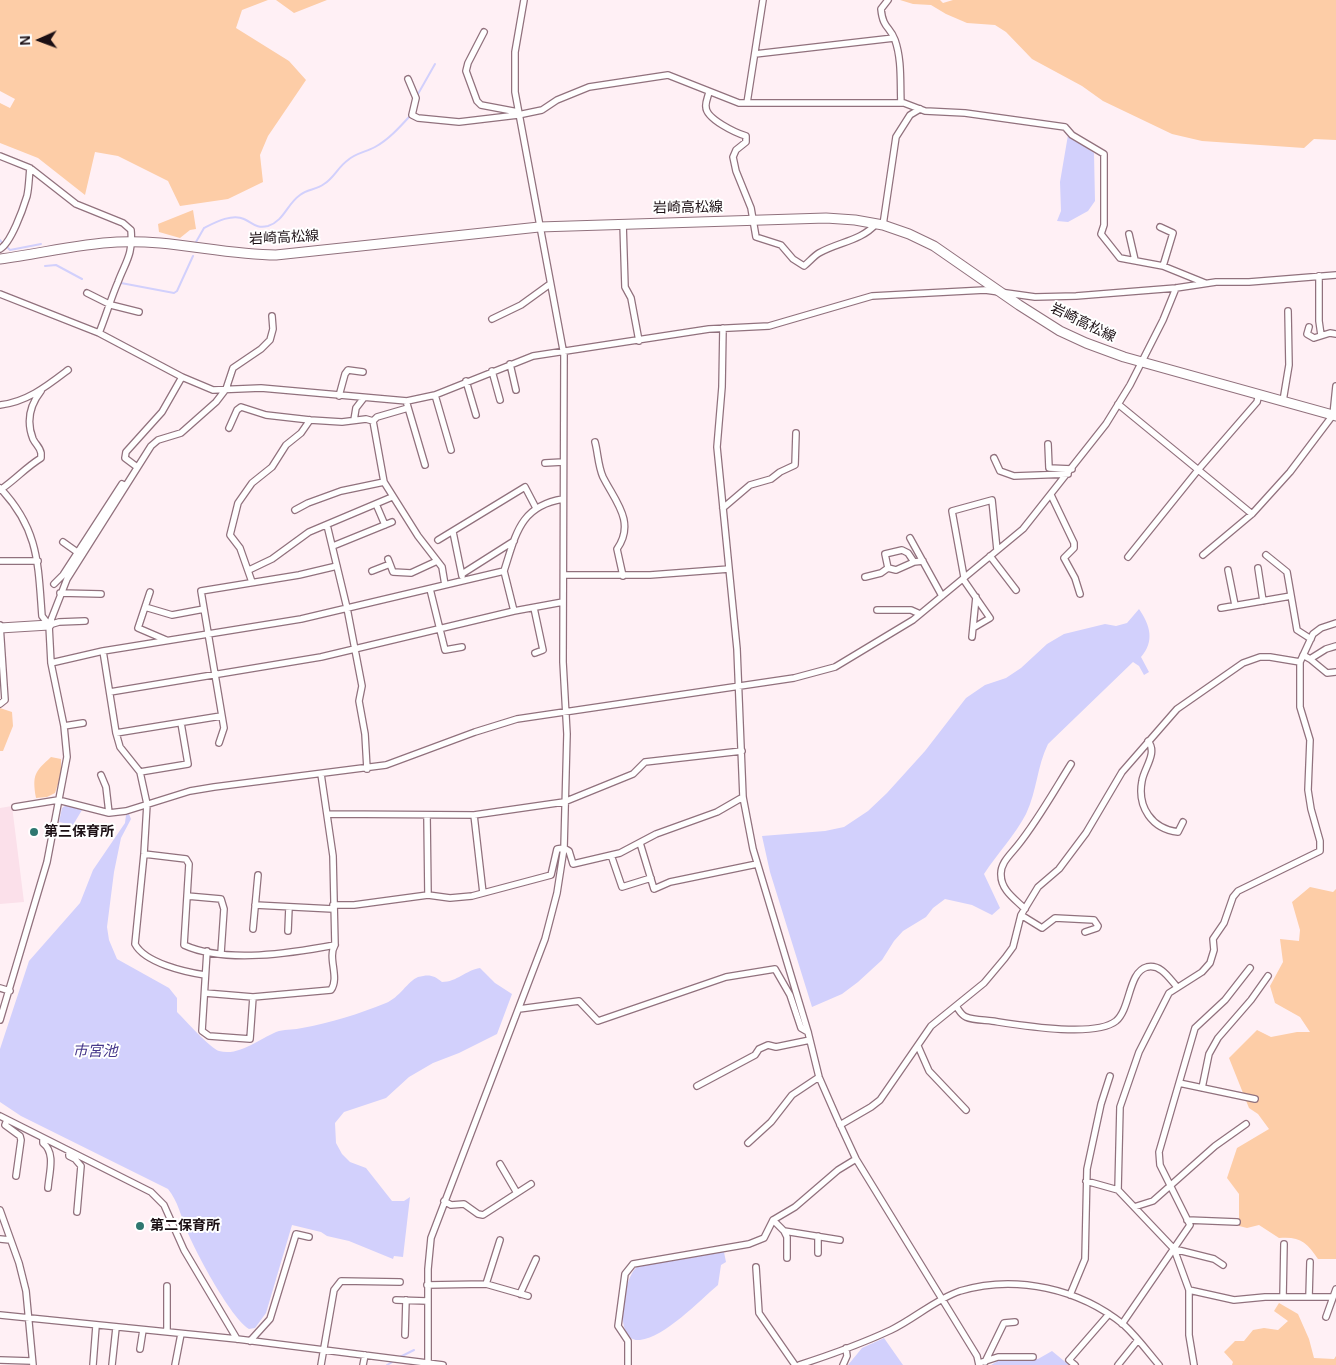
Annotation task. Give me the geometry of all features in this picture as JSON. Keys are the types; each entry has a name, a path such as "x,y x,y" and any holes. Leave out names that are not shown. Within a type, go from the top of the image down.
{"main road":[{"name":"岩崎高松線","path":"0,260 76,246 132,242 248,254 276,254 539,227 826,218 855,220 880,224 909,234 934,246 1060,331 1086,343 1142,362 1335,415"},
{"path":"0,627 49,625"}],"street":[{"path":"428,1364 427,1301 431,1238 550,923 564,848 566,711 563,602 563,350 515,92 515,52 524,0"},
{"path":"748,103 763,0"},
{"path":"888,0 880,9 882,23 894,38 900,63 900,103"},
{"path":"484,32 468,63 466,71 477,101 481,105 518,113"},
{"path":"755,54 894,38"},
{"path":"408,79 416,98 412,115 418,118 459,122 542,110 557,100 590,88 658,75 668,75 739,103 900,103 920,109 965,112 1065,127 1072,135 1104,154 1104,225 1101,234 1120,258 1164,266 1206,283"},
{"path":"708,92 707,114 719,123 746,136 746,142 736,150 733,157 736,171 751,208 756,237 781,245 793,260 804,266 818,253 856,239 880,224 896,137 910,115 920,109"},
{"path":"0,156 30,168 76,204 123,224 131,230 130,257 118,280 111,305 99,333"},
{"path":"0,249 5,246 28,194 30,168"},
{"path":"623,224 625,287 631,298 639,341"},
{"path":"1160,227 1174,233 1164,266"},
{"path":"1129,234 1135,260"},
{"path":"0,294 99,333 213,390 261,388 363,399 407,401 419,400 435,395 466,381 533,356 563,350 723,328 769,326 872,296 985,290 1003,294 1052,297 1176,288 1206,283 1336,275"},
{"path":"1319,276 1319,321 1321,335"},
{"path":"492,318 521,305 550,284"},
{"path":"15,807 58,800 109,813 214,787 367,768 400,761 494,725 566,711 813,674 835,667 920,614 1023,529 1070,471 1118,404 1163,320 1176,288"},
{"path":"87,293 111,305 138,312"},
{"path":"1283,401 1289,364 1288,311"},
{"path":"0,1020 47,862 67,757 64,726 51,663 49,625 60,593 137,467 158,440 181,433 194,424 226,389 232,368 261,349 270,340 273,328 272,316"},
{"path":"1310,327 1306,334 1309,337 1314,338 1330,332 1336,334"},
{"path":"723,328 722,386 717,447 740,686 743,797 757,864 808,1032 819,1076 840,1125 856,1159 981,1363"},
{"path":"510,364 516,390"},
{"path":"0,405 41,391 68,370"},
{"path":"339,396 345,374 348,370 363,372"},
{"path":"492,371 500,400"},
{"path":"137,467 125,458 126,452 162,412 182,376"},
{"path":"466,381 476,415"},
{"path":"1202,555 1252,514 1290,472 1335,415 1336,386"},
{"path":"41,391 32,405 29,417 32,437 42,453 40,458 26,468 22,475 0,489 26,527 35,547 38,561 42,616 49,625"},
{"path":"1128,557 1198,470 1257,402 1259,394"},
{"path":"435,395 451,450"},
{"path":"354,420 356,408 363,399"},
{"path":"407,401 425,465"},
{"path":"1118,404 1252,514"},
{"path":"229,428 237,410 242,407 266,415 342,422 354,420 372,421 377,417 408,408"},
{"path":"252,582 240,548 230,536 238,503 252,483 272,467 286,445 301,434 310,420"},
{"path":"372,421 384,482 442,567 445,585"},
{"path":"723,508 750,485 771,479 780,472 795,465 796,433"},
{"path":"595,442 602,475 623,514 624,538 617,549 623,576"},
{"path":"1048,444 1049,468 1070,471"},
{"path":"994,458 1000,471 1014,476 1070,471"},
{"path":"545,463 563,462"},
{"path":"295,510 308,503 341,491 384,482"},
{"path":"54,584 63,575 122,484 125,486"},
{"path":"438,540 525,488 536,508"},
{"path":"1051,495 1074,543 1074,548 1064,558 1075,578 1080,594"},
{"path":"249,570 272,559 310,532 392,496"},
{"path":"514,611 504,570 521,523 536,508 552,501 563,499"},
{"path":"972,628 990,618 963,578 952,510 992,500 997,550"},
{"path":"376,504 385,525"},
{"path":"333,546 392,522"},
{"path":"327,524 347,608 362,686 359,701 366,734 367,768"},
{"path":"452,532 463,577"},
{"path":"910,538 942,596"},
{"path":"51,663 103,651 301,618 430,589 463,577 514,541"},
{"path":"64,542 77,552"},
{"path":"888,568 885,554 902,550 908,553 914,562"},
{"path":"1266,555 1287,572 1297,630 1310,639"},
{"path":"990,556 1016,590"},
{"path":"865,577 881,573 888,568 896,570 923,560"},
{"path":"0,561 38,561"},
{"path":"372,571 389,562 393,572 411,574 437,561"},
{"path":"219,743 224,728 201,591 337,566"},
{"path":"1258,568 1263,601"},
{"path":"564,574 623,576 729,569"},
{"path":"463,577 504,570"},
{"path":"1228,570 1235,605"},
{"path":"430,589 446,650 462,647"},
{"path":"150,592 138,628 168,640"},
{"path":"60,593 101,594"},
{"path":"1220,608 1291,596"},
{"path":"972,637 976,597"},
{"path":"110,692 320,657 514,611 563,602"},
{"path":"145,607 172,615 204,609"},
{"path":"534,608 543,650 535,653"},
{"path":"877,610 911,610 920,614"},
{"path":"49,625 59,622 86,621"},
{"path":"1118,1190 1120,1107 1140,1052 1169,993 1202,972 1210,963 1214,950 1214,939 1224,923 1233,896 1238,891 1320,851 1320,841 1308,790 1310,740 1300,707 1300,662 1313,634 1321,628 1336,623"},
{"path":"0,627 5,700 0,704"},
{"path":"1310,659 1326,649 1336,646"},
{"path":"103,651 116,733 123,752 140,772 147,804 135,944 142,954 174,968 205,975"},
{"path":"1303,655 1327,673 1336,672"},
{"path":"840,1125 880,1100 931,1026 984,983 1013,948 1021,915 1038,887 1058,869 1086,833 1122,772 1176,709 1243,663 1270,657 1300,662"},
{"path":"116,733 181,724 221,716"},
{"path":"64,726 84,723"},
{"path":"140,772 188,764 181,724"},
{"path":"1148,741 1152,746 1152,753 1142,781 1141,791 1147,812 1155,825 1170,831 1178,832 1184,822"},
{"path":"328,814 474,815 564,802 634,774 645,762 742,751"},
{"path":"1025,909 1001,882 1002,868 1027,834 1071,764"},
{"path":"205,993 253,997 331,990 334,981 332,950 335,945 333,856 321,774"},
{"path":"101,775 106,786 109,813"},
{"path":"255,905 289,908 333,907 428,895 450,898 483,893 551,875 554,854 557,850 564,848 569,851 573,864 611,855 717,812 743,797"},
{"path":"474,815 483,893"},
{"path":"427,816 428,895"},
{"path":"640,843 654,889 670,882 757,864"},
{"path":"144,854 186,858 189,864 184,945 207,952 264,954 335,945"},
{"path":"611,855 622,887 651,878"},
{"path":"254,930 258,875"},
{"path":"187,896 221,899 224,909 221,953"},
{"path":"288,931 289,908"},
{"path":"1021,915 1042,928 1055,918 1094,920 1098,926 1097,928 1085,932"},
{"path":"207,952 202,1031 209,1036 250,1038 253,997"},
{"path":"956,1006 967,1018 1038,1028 1090,1028 1108,1026 1119,1017 1123,1012 1136,975 1141,969 1155,966 1162,969 1177,987"},
{"path":"519,1009 579,1001 598,1021 726,977 775,968 790,995 801,1028 808,1032"},
{"path":"1122,1324 1190,1225 1160,1165 1159,1152 1195,1028 1225,1000 1250,968"},
{"path":"1202,1088 1209,1054 1218,1038 1251,1000 1268,976"},
{"path":"0,988 10,990"},
{"path":"697,1086 756,1055 759,1049 768,1045 776,1047 810,1040"},
{"path":"918,1046 929,1071 966,1110"},
{"path":"748,1143 771,1122 792,1095 819,1076"},
{"path":"1070,1295 1085,1259 1087,1169 1101,1104 1110,1076"},
{"path":"1179,1083 1255,1099"},
{"path":"0,1116 151,1192 164,1205 184,1250 237,1339"},
{"path":"7,1120 5,1125 20,1136 21,1140 16,1176"},
{"path":"1134,1206 1153,1201 1215,1146 1246,1124"},
{"path":"43,1138 43,1143 48,1146 51,1154 48,1188"},
{"path":"69,1151 69,1156 75,1159 81,1166 77,1212"},
{"path":"628,1365 628,1341 618,1326 625,1274 633,1264 749,1244 764,1238 773,1220 795,1207 838,1170 856,1159"},
{"path":"500,1164 517,1193"},
{"path":"1086,1182 1118,1190 1174,1249 1189,1290 1188,1335 1193,1350 1194,1365"},
{"path":"444,1201 451,1205 464,1204 478,1214 483,1215 531,1184"},
{"path":"0,1210 26,1292 30,1319 32,1363 0,1360"},
{"path":"773,1220 787,1237 787,1258"},
{"path":"1187,1220 1237,1222"},
{"path":"784,1231 840,1240"},
{"path":"250,1341 270,1319 296,1234 309,1237"},
{"path":"818,1236 818,1253"},
{"path":"0,1239 10,1240"},
{"path":"486,1284 500,1240"},
{"path":"1283,1297 1284,1244"},
{"path":"1174,1249 1214,1260 1223,1265"},
{"path":"520,1294 536,1259"},
{"path":"1309,1297 1310,1262"},
{"path":"756,1267 759,1313 795,1365"},
{"path":"321,1365 334,1290 341,1281 400,1282"},
{"path":"428,1285 486,1284 528,1296"},
{"path":"799,1365 892,1329 959,1292 985,1286 1021,1285 1055,1290 1085,1300 1122,1324 1159,1365"},
{"path":"167,1286 167,1332"},
{"path":"1326,1317 1336,1289"},
{"path":"1189,1290 1234,1300 1283,1297 1333,1297"},
{"path":"396,1300 427,1301"},
{"path":"405,1335 406,1300"},
{"path":"1075,1365 1069,1360 1109,1314"},
{"path":"0,1315 237,1339 443,1365"},
{"path":"981,1363 1004,1323 1015,1322"},
{"path":"93,1365 96,1326"},
{"path":"112,1365 116,1328"},
{"path":"140,1349 143,1330"},
{"path":"175,1365 181,1334"},
{"path":"1118,1365 1138,1340"},
{"path":"843,1365 847,1356 846,1348"},
{"path":"363,1365 365,1355"},
{"path":"981,1363 998,1357 1033,1357"}],"shaded area":[{"path":"0,0 268,0 242,10 236,28 289,61 306,80 268,136 260,155 263,182 228,199 180,206 168,181 118,156 95,152 85,195 38,158 0,143 0,103 10,108 15,99 0,91"},
{"path":"276,0 327,0 294,13"},
{"path":"900,0 940,0 943,3 953,0 1336,0 1336,140 1314,139 1304,148 1202,141 1172,134 1103,101 1082,86 1032,59 1006,32 995,25 967,23 931,5 913,4"},
{"path":"193,210 196,229 190,230 180,238 159,232 158,224"},
{"path":"0,708 12,712 13,726 3,751 0,751"},
{"path":"51,757 61,759 61,775 55,793 47,797 36,798 34,784 36,774 41,766"},
{"path":"12,806 24,902 0,904 0,808"},
{"path":"1310,887 1333,892 1336,889 1336,1259 1318,1259 1302,1241 1292,1238 1279,1238 1259,1225 1247,1228 1239,1226 1239,1194 1227,1178 1237,1148 1269,1129 1258,1114 1249,1108 1229,1058 1257,1030 1271,1037 1297,1032 1310,1032 1300,1017 1275,1003 1270,986 1283,962 1280,939 1299,941 1300,930 1292,902"},
{"path":"1279,1303 1298,1314 1309,1339 1314,1358 1334,1359 1336,1356 1336,1365 1232,1365 1233,1362 1224,1352 1235,1341 1244,1341 1253,1330 1264,1328 1278,1330 1288,1321 1274,1311"}],"water":[{"path":"1068,135 1094,153 1095,201 1088,211 1068,222 1057,221 1061,211 1060,182"},
{"path":"1139,609 1146,621 1149,633 1148,645 1141,657 1149,672 1144,675 1139,666 1133,662 1048,744 1041,761 1033,796 1026,814 984,874 1000,908 992,915 972,905 945,899 933,908 926,917 903,931 882,960 858,982 842,994 812,1007 770,872 762,836 825,831 844,827 868,811 887,793 925,751 966,698 985,685 1006,678 1021,668 1047,644 1064,634 1105,624 1116,626 1127,623"},
{"path":"66,805 82,810 73,825 59,822 62,808"},
{"name":"市宮池","path":"129,814 131,819 121,838 114,872 107,927 109,940 117,959 169,988 177,998 177,1012 219,1051 235,1051 250,1046 279,1031 323,1024 376,1007 391,1001 414,979 422,976 428,975 442,982 480,968 495,983 512,994 497,1034 459,1053 433,1063 409,1077 386,1098 344,1112 335,1123 336,1143 342,1154 350,1162 366,1168 392,1201 404,1201 410,1197 403,1257 394,1256 393,1259 349,1241 292,1225 266,1313 255,1328 249,1329 242,1323 224,1299 198,1254 177,1204 168,1189 21,1116 0,1102 0,1049 29,961 80,903 93,870 125,823 126,815"},
{"path":"724,1252 726,1262 721,1265 718,1285 681,1317 660,1332 640,1340 631,1338 626,1331 623,1321 623,1308 628,1282 638,1266"},
{"path":"884,1338 903,1365 848,1365 862,1348"},
{"path":"1052,1351 1069,1365 991,1365 1001,1359 1038,1359"}],"waterway":[{"path":"418,94 435,64"},
{"path":"196,242 204,228 229,218 239,217 260,227 273,224 300,195 327,182 351,158 384,141 409,117"},
{"path":"0,240 3,244"},
{"path":"7,247 10,250 41,244"},
{"path":"121,283 174,293 177,291 193,256"},
{"path":"45,266 56,265 82,279"},
{"path":"400,1357 414,1350"},
{"path":"387,1365 394,1361"}],"place":[{"name":"第三保育所","path":"34,832"},
{"name":"第二保育所","path":"140,1226"}]}
